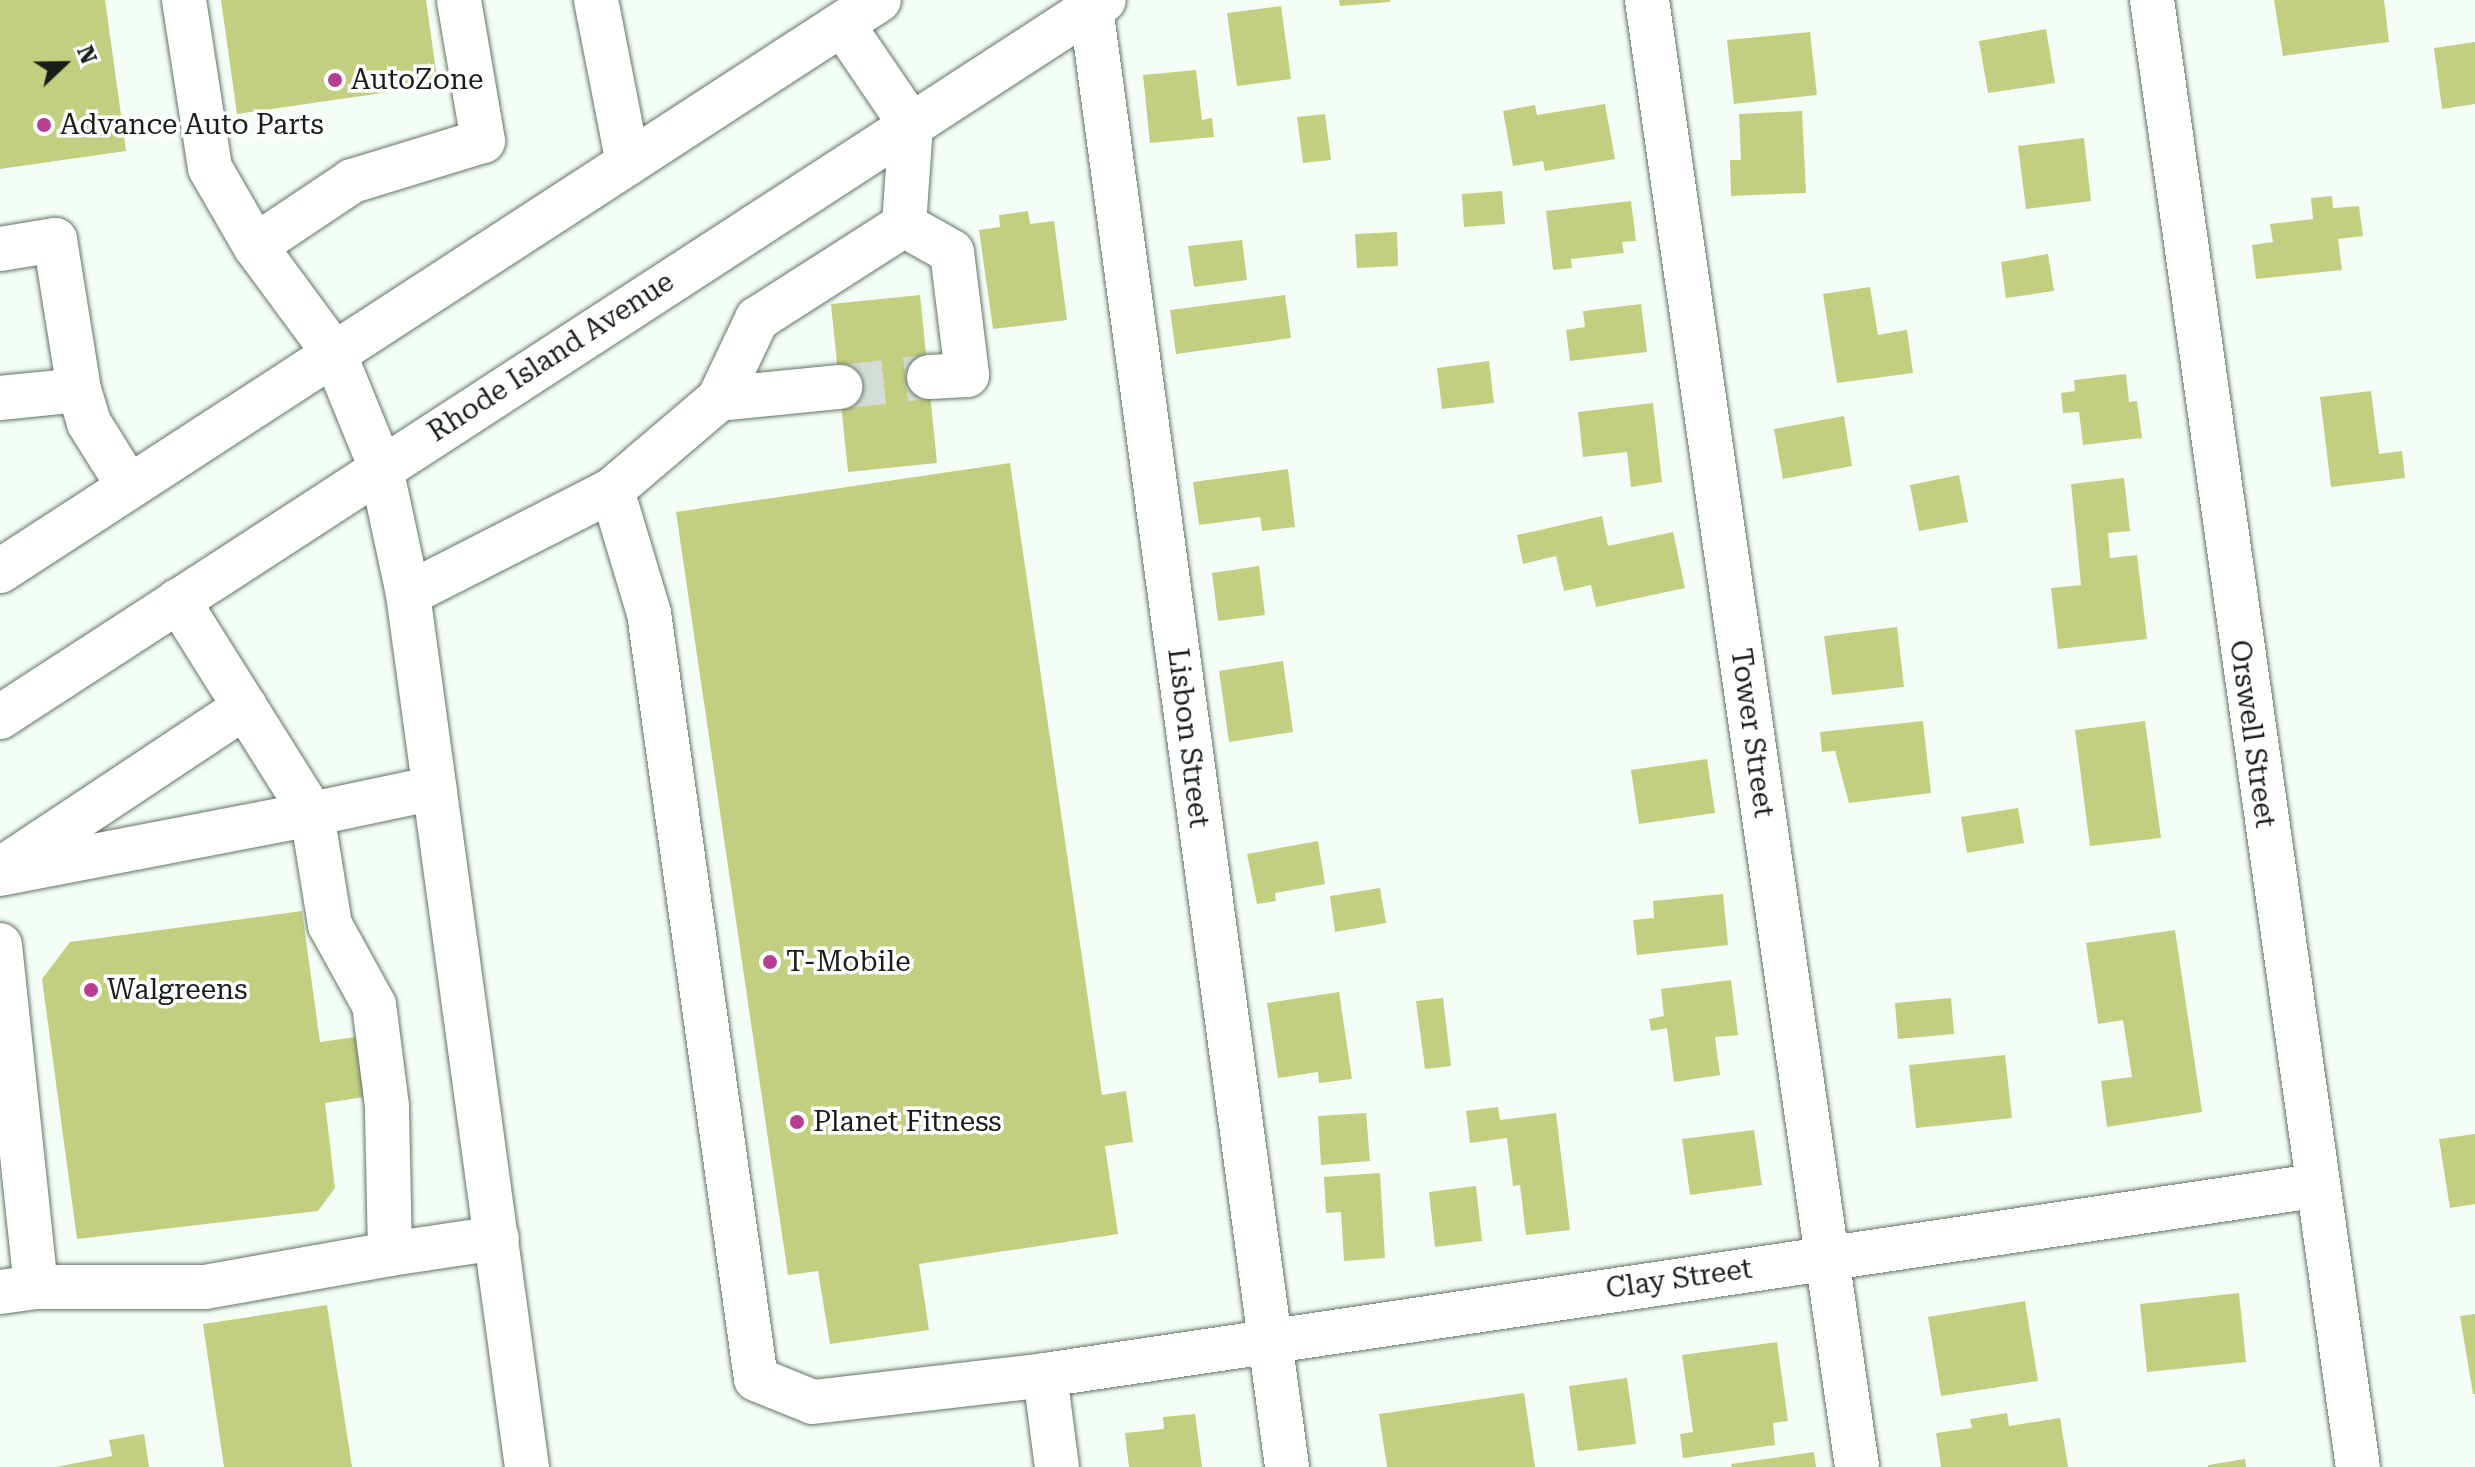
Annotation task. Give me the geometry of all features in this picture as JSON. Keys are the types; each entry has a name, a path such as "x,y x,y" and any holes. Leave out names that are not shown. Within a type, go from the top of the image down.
{"street":[{"path":"184,0 210,168 255,246 334,353 381,468 408,594 527,1467"},
{"path":"255,246 352,181 483,141 459,0"},
{"path":"596,0 628,163"},
{"path":"0,571 879,0"},
{"name":"Tower Street","path":"1647,0 1857,1467"},
{"name":"Orswell Street","path":"2152,0 2314,1186 2358,1467"},
{"name":"Rhode Island Avenue","path":"0,717 1095,3"},
{"name":"Lisbon Street","path":"1095,3 1267,1340 1287,1467"},
{"path":"842,24 911,125 904,225"},
{"path":"904,225 952,252 967,375 929,377"},
{"path":"408,594 612,490 719,399 757,319 904,225"},
{"path":"0,249 55,240 79,390 89,423 129,487"},
{"path":"719,399 840,387"},
{"path":"0,398 79,390"},
{"name":"Clay Street","path":"612,490 649,613 756,1379 813,1402 1045,1375 2314,1186"},
{"path":"178,600 312,814 330,925 374,1005 387,1106 390,1254"},
{"path":"0,872 245,707"},
{"path":"0,872 434,788"},
{"path":"0,945 18,1289 205,1287 497,1238"},
{"path":"1045,1375 1057,1467"}],"building":[{"path":"0,0 105,0 126,151 0,169"},
{"path":"221,0 426,0 438,85 237,114"},
{"path":"1339,0 1390,0 1390,2 1340,6"},
{"path":"2274,0 2384,0 2389,42 2283,56"},
{"path":"1281,6 1291,79 1237,86 1227,13"},
{"path":"2046,29 2055,83 1988,93 1979,41"},
{"path":"1810,32 1817,95 1734,104 1727,40"},
{"path":"2475,42 2475,104 2442,109 2434,48"},
{"path":"1196,70 1202,120 1212,118 1214,137 1150,143 1143,75"},
{"path":"1605,104 1615,159 1545,171 1543,161 1513,166 1503,111 1535,105 1537,115"},
{"path":"1802,111 1806,193 1731,196 1730,160 1741,160 1739,114"},
{"path":"1325,114 1331,160 1303,163 1297,117"},
{"path":"2084,138 2091,201 2026,209 2018,146"},
{"path":"1502,191 1505,224 1464,227 1462,194"},
{"path":"2332,196 2333,208 2359,206 2363,236 2338,239 2342,270 2256,279 2252,245 2273,242 2270,224 2313,219 2311,198"},
{"path":"1631,201 1636,241 1622,242 1624,253 1571,259 1572,268 1553,270 1546,211"},
{"path":"1028,211 1030,224 1054,221 1067,320 993,329 979,230 1000,227 999,215"},
{"path":"1397,232 1398,266 1357,268 1355,234"},
{"path":"1242,240 1247,280 1194,287 1188,246"},
{"path":"2048,254 2054,291 2006,298 2001,262"},
{"path":"1870,287 1878,335 1907,330 1913,373 1837,383 1823,294"},
{"path":"920,295 937,463 848,472 831,304"},
{"path":"1285,295 1291,338 1176,354 1170,310"},
{"path":"1641,304 1647,352 1570,361 1566,330 1585,327 1583,311"},
{"path":"1489,361 1494,403 1442,409 1437,368"},
{"path":"2126,374 2129,402 2137,401 2142,438 2083,445 2079,412 2063,413 2061,393 2075,391 2074,380"},
{"path":"2371,391 2379,454 2402,451 2405,478 2331,487 2320,397"},
{"path":"1653,403 1662,482 1631,487 1627,452 1583,457 1578,412"},
{"path":"1844,416 1852,466 1783,479 1774,429"},
{"path":"1010,463 1102,1095 1126,1091 1133,1142 1105,1146 1118,1234 919,1264 929,1330 830,1344 818,1271 788,1275 676,512"},
{"path":"1288,469 1295,527 1262,531 1260,517 1199,525 1193,482"},
{"path":"1959,475 1968,522 1919,531 1910,485"},
{"path":"2124,478 2130,531 2108,533 2110,558 2137,555 2147,639 2058,649 2051,588 2081,585 2071,484"},
{"path":"1602,516 1608,546 1673,532 1685,588 1596,607 1591,585 1564,591 1556,556 1523,564 1517,535"},
{"path":"1259,566 1265,615 1218,621 1212,573"},
{"path":"1897,627 1904,687 1832,695 1824,636"},
{"path":"1283,661 1293,732 1229,742 1219,671"},
{"path":"1923,721 1931,793 1849,803 1835,751 1822,752 1820,732"},
{"path":"2145,721 2161,838 2090,846 2075,730"},
{"path":"1707,759 1715,813 1639,824 1631,770"},
{"path":"2018,808 2024,843 1967,853 1961,817"},
{"path":"1318,841 1325,884 1275,893 1276,901 1257,904 1247,854"},
{"path":"1380,888 1386,923 1335,932 1330,896"},
{"path":"1723,894 1728,945 1637,955 1633,920 1654,918 1653,901"},
{"path":"302,911 320,1042 356,1037 364,1097 325,1103 335,1188 318,1211 77,1239 42,979 70,942"},
{"path":"2175,930 2202,1112 2107,1127 2101,1081 2132,1077 2123,1020 2098,1024 2086,943"},
{"path":"1731,980 1738,1035 1715,1037 1720,1075 1674,1082 1667,1028 1651,1031 1649,1019 1664,1016 1661,989"},
{"path":"1339,992 1352,1079 1319,1083 1318,1072 1278,1078 1267,1003"},
{"path":"1443,998 1451,1066 1425,1069 1416,1001"},
{"path":"1951,998 1954,1034 1898,1039 1895,1003"},
{"path":"2005,1055 2012,1118 1916,1128 1909,1065"},
{"path":"1498,1107 1500,1120 1556,1113 1570,1230 1526,1235 1520,1185 1513,1186 1507,1138 1470,1143 1466,1111"},
{"path":"1366,1113 1370,1161 1321,1165 1318,1116"},
{"path":"1754,1130 1762,1185 1690,1195 1682,1139"},
{"path":"2475,1134 2475,1204 2450,1208 2439,1139"},
{"path":"1380,1173 1385,1258 1344,1261 1341,1212 1326,1213 1324,1177"},
{"path":"1476,1186 1482,1241 1435,1247 1429,1192"},
{"path":"2239,1293 2246,1362 2147,1372 2140,1304"},
{"path":"2025,1301 2038,1381 1941,1396 1928,1317"},
{"path":"327,1305 352,1467 224,1467 203,1324"},
{"path":"2475,1314 2475,1394 2473,1394 2460,1316"},
{"path":"1777,1342 1788,1421 1773,1423 1775,1445 1683,1458 1680,1434 1693,1432 1682,1355"},
{"path":"1627,1378 1636,1444 1578,1451 1569,1386"},
{"path":"1524,1393 1535,1467 1387,1467 1379,1414"},
{"path":"2007,1413 2009,1426 2060,1418 2068,1467 1941,1467 1936,1433 1972,1428 1970,1419"},
{"path":"1195,1414 1202,1467 1129,1467 1125,1433 1164,1429 1163,1417"},
{"path":"144,1434 149,1467 56,1467 112,1456 109,1440"},
{"path":"1814,1452 1816,1467 1732,1467 1731,1464"},
{"path":"2245,1459 2246,1467 2208,1467 2208,1465"}],"tunnel":[{"path":"840,387 929,377"}],"place":[{"name":"AutoZone","path":"335,80"},
{"name":"Advance Auto Parts","path":"44,125"},
{"name":"T-Mobile","path":"770,962"},
{"name":"Walgreens","path":"91,990"},
{"name":"Planet Fitness","path":"797,1122"}]}
